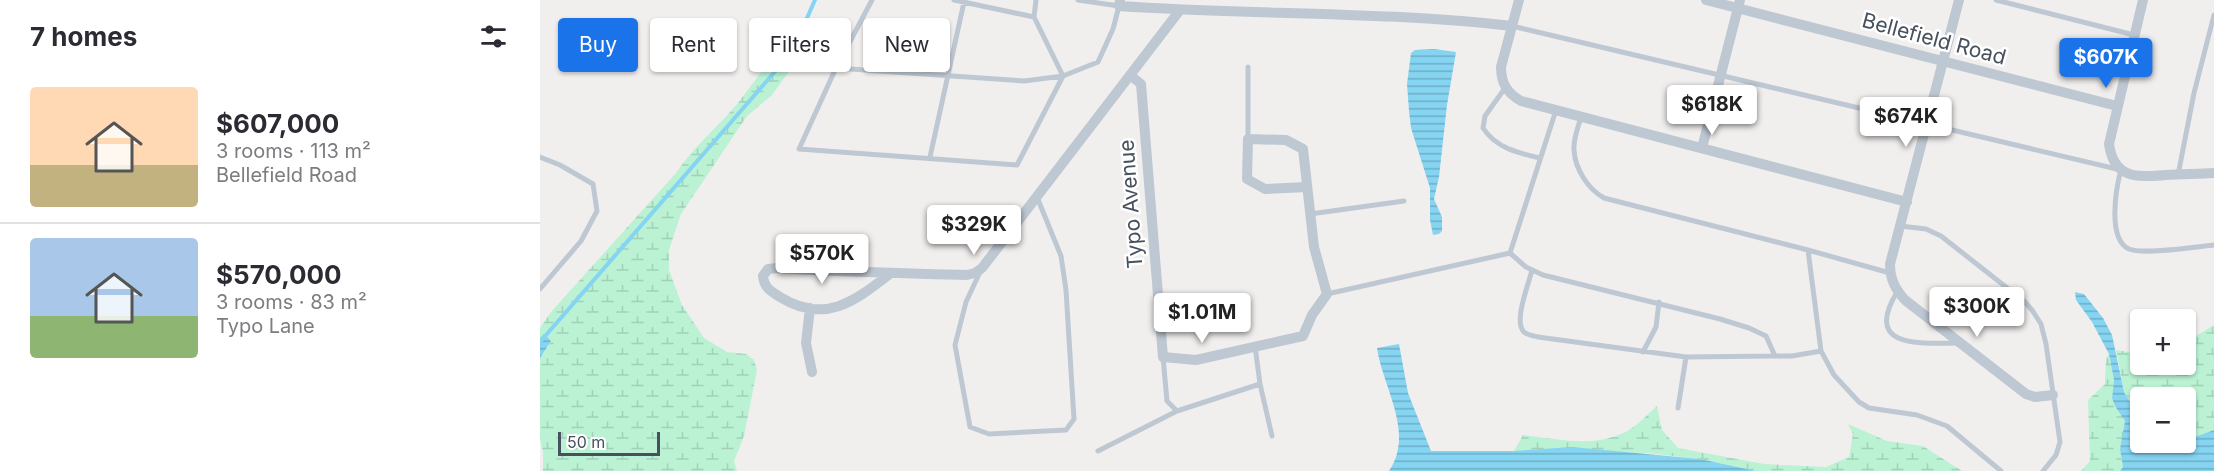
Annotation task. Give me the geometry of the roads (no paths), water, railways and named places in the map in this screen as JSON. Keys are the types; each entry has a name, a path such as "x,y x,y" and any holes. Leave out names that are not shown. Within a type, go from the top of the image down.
{"street":[{"path":"1519,0 1501,67 1501,77 1505,88 1521,101 1907,202"},
{"name":"Bellefield Road","path":"1706,0 1739,4 1943,61 2117,106"},
{"path":"1959,0 1890,264 1890,273 1897,292 1961,344 2026,393 2036,397 2053,396"},
{"path":"2143,0 2117,106 2109,144 2110,154 2121,170 2137,177 2214,173"},
{"path":"1119,3 1180,10 1352,14 1512,26"},
{"path":"1702,147 1739,4"},
{"name":"Typo Avenue","path":"982,268 1180,10"},
{"name":"Typo Avenue","path":"1130,75 1140,84 1163,357"},
{"path":"1163,357 1196,360 1303,336 1312,315 1327,294 1314,247 1303,150 1286,140 1248,139 1247,179 1265,189 1307,187"},
{"path":"891,273 857,299 842,306 826,309 810,308 787,302 768,289 764,283 765,272 768,269 777,268 967,275 982,268"},
{"path":"810,308 806,343 812,372"}],"lane":[{"path":"851,40 872,0"},
{"path":"954,0 1034,17"},
{"path":"1036,0 1034,17 1063,76"},
{"path":"851,69 1024,81 1063,76 1098,62 1113,29 1119,3 1078,0"},
{"path":"1996,0 2134,35"},
{"path":"930,157 964,2"},
{"path":"2178,175 2194,93 2214,15"},
{"path":"1512,26 2121,170 2114,195 2117,234 2126,247 2140,250 2214,246"},
{"path":"1248,67 1248,139"},
{"path":"834,72 799,149 1017,165 1063,76"},
{"path":"1505,88 1485,116 1483,128 1489,138 1500,145 1517,153 1540,158"},
{"path":"1510,254 1556,111"},
{"path":"1581,117 1573,149 1575,161 1596,194 1890,273"},
{"path":"540,157 560,165 593,184 597,211 581,241 540,289"},
{"path":"982,268 966,302 955,345 970,427 988,435 1066,430 1074,419 1066,290 1060,256 1037,197"},
{"path":"1310,214 1404,201"},
{"path":"1900,226 1926,229 1941,236 2032,310 2041,324 2060,442 2056,455 2043,471"},
{"path":"1808,250 1821,351 1834,375 1859,402 1878,411 1917,415 1947,426 2001,471"},
{"path":"1510,254 1526,267 1543,274 1659,302 1749,328 1766,336 1775,356"},
{"path":"1327,294 1510,254"},
{"path":"1532,270 1519,324 1524,332 1538,337 1686,357 1791,356 1821,351"},
{"path":"1897,292 1886,316 1893,334 1910,343 1961,344"},
{"path":"1643,352 1656,327 1659,302"},
{"path":"1255,346 1260,384 1272,436"},
{"path":"1163,357 1167,401 1177,411"},
{"path":"1677,408 1686,357"},
{"path":"1098,451 1177,411 1260,384"}],"water":[{"path":"1434,49 1456,52 1434,199 1442,217 1442,231 1433,235 1430,220 1430,188 1411,128 1407,84 1411,53 1415,50"},
{"path":"2075,292 2084,294 2103,318 2112,335 2124,392 2130,402 2130,453 2196,453 2196,436 2214,430 2214,471 2120,471 2123,467 2120,449 2125,421 2112,398 2114,380 2109,354 2092,322 2076,300"},
{"path":"544,334 551,341 540,358 540,338"},
{"path":"1399,344 1408,393 1431,451 1514,451 1572,447 1700,459 1756,471 1389,471 1396,456 1399,441 1398,426 1377,348"}],"waterway":[{"path":"540,342 792,52 815,0"}]}
